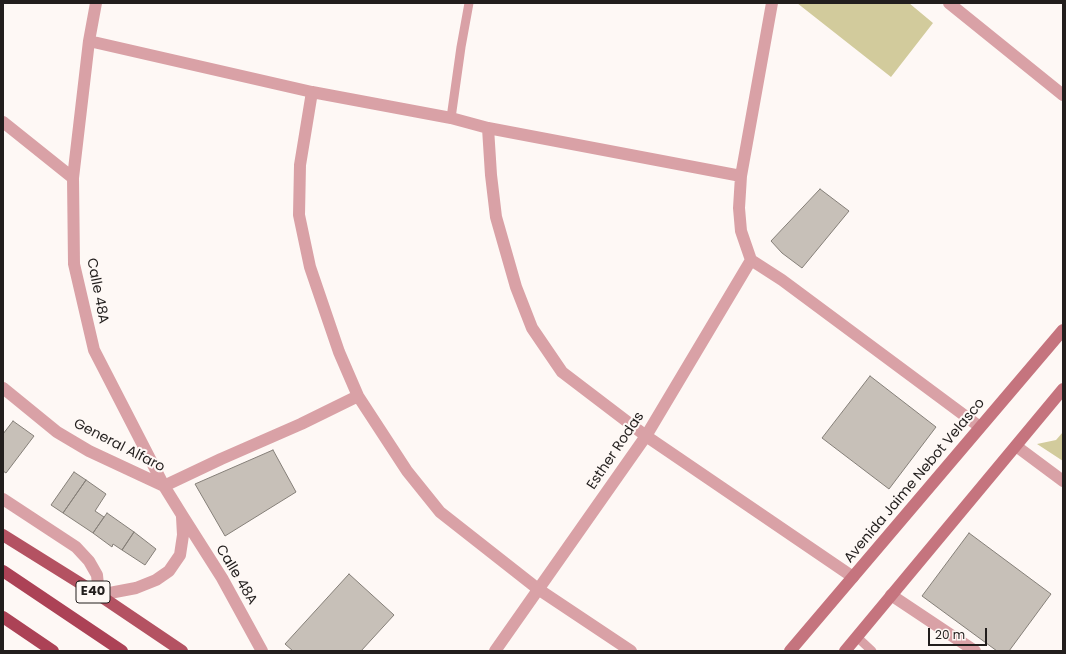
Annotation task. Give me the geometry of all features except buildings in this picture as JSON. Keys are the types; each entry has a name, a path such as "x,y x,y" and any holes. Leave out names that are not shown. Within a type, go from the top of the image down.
{"highway":[{"name":"E40","path":"3,571 122,651"},
{"path":"3,617 53,651"}],"main road":[{"name":"Avenida Jaime Nebot Velasco","path":"790,651 1063,330"},
{"path":"845,651 1063,389"},
{"name":"E40","path":"3,535 99,595 182,651"}],"street":[{"name":"Calle 48A","path":"96,3 89,41 73,178 74,264 94,350 164,486 222,578 262,651"},
{"path":"772,3 741,176 739,208 741,231 750,260 782,280 980,427"},
{"path":"949,3 1063,95"},
{"path":"89,41 312,92 451,118 488,128 741,176"},
{"path":"312,92 300,165 299,215 310,267 339,352 358,396 407,471 440,512 538,589 631,651"},
{"path":"3,122 73,178"},
{"path":"488,128 491,175 496,217 516,287 532,328 562,372 646,436 853,577"},
{"name":"Esther Rodas","path":"495,651 646,436 750,260"},
{"name":"General Alfaro","path":"3,388 57,432 89,451 164,486"},
{"path":"164,486 358,396"},
{"path":"1016,446 1063,481"},
{"path":"3,499 76,547 89,561 97,575 99,595 136,588 156,580 169,572 180,555 182,515"},
{"path":"891,595 975,651"}],"lane":[{"path":"451,118 461,47 470,3"},
{"path":"857,637 872,651"}],"shaded area":[{"path":"797,3 909,3 933,23 891,77"},
{"path":"1063,432 1063,461 1037,444 1056,440"}]}
